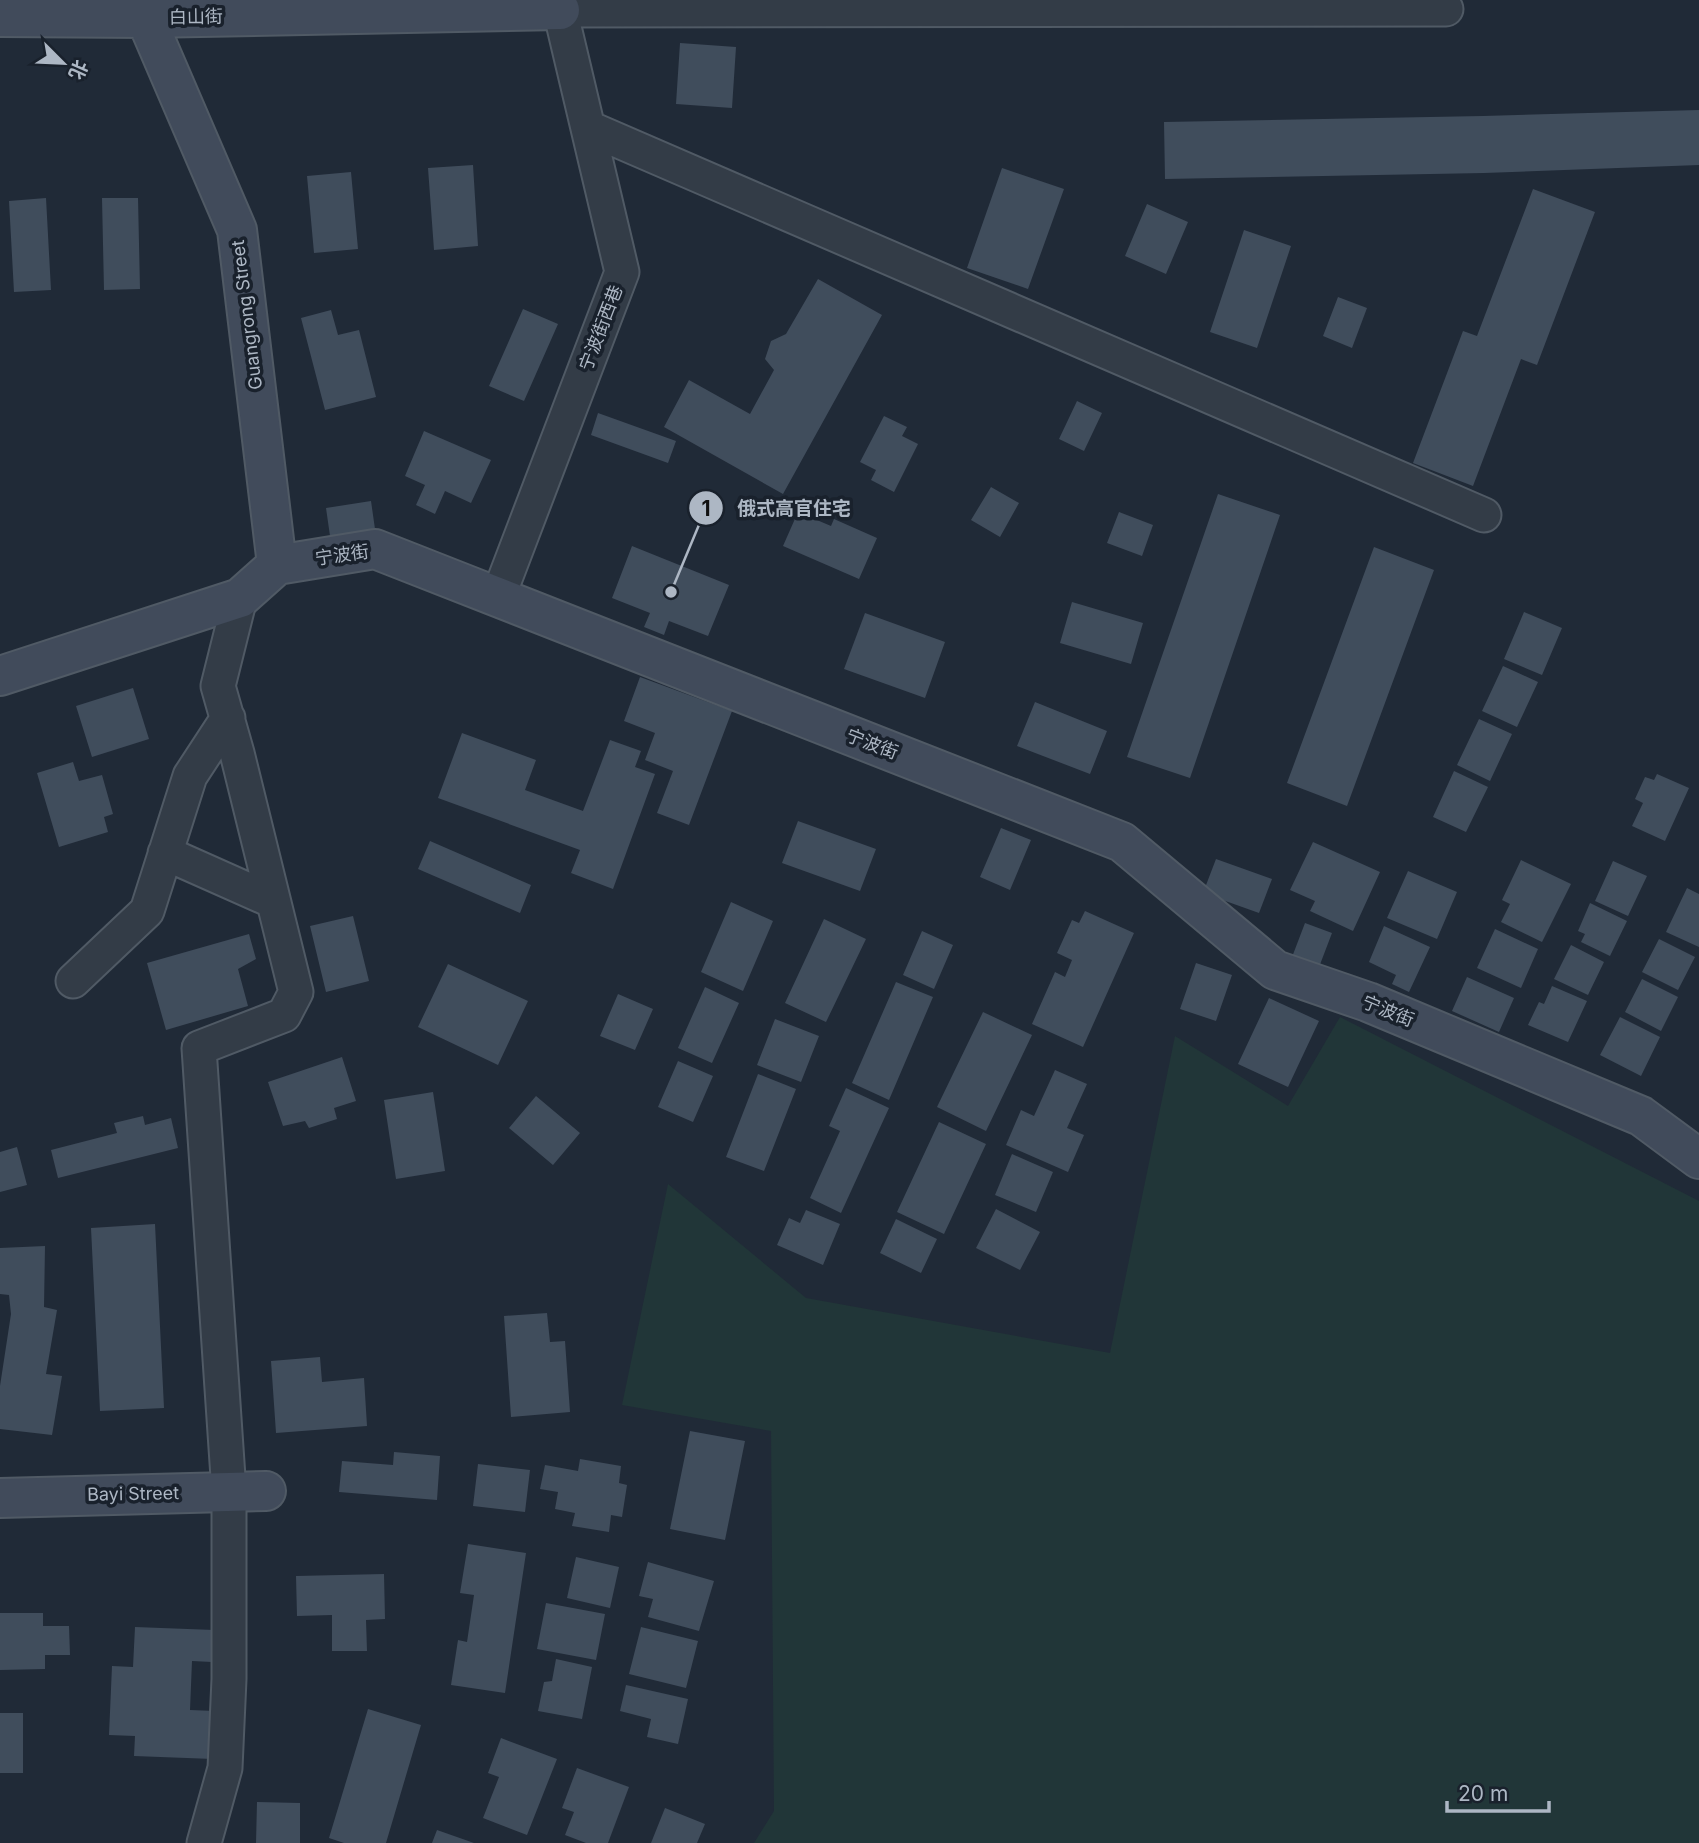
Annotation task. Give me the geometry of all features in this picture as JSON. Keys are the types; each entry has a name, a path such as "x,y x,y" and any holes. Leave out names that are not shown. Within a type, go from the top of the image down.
{"street":[{"name":"白山街","path":"0,17 142,9 560,5"},
{"path":"560,5 1446,9"},
{"name":"宁波街西巷","path":"498,597 622,272 560,5"},
{"name":"Guangrong Street","path":"142,9 237,230 277,565"},
{"path":"589,128 1484,515"},
{"name":"宁波街","path":"277,565 376,549 1122,842 1275,970 1368,1002 1641,1116 1699,1159"},
{"path":"0,677 240,598 277,565"},
{"path":"204,1843 225,1768 229,1679 247,1492 199,1048 284,1015 296,992 218,686 240,598"},
{"path":"73,981 146,911 190,776 228,718"},
{"path":"165,853 273,901"},
{"name":"Bayi Street","path":"0,1498 247,1492"}],"green space":[{"path":"1340,1017 1699,1201 1699,1843 754,1843 774,1811 771,1431 622,1405 668,1184 806,1298 1110,1353 1175,1036 1288,1106"}],"building":[{"path":"680,43 736,47 732,108 676,104"},
{"path":"1699,110 1699,165 1484,173 1165,179 1164,122"},
{"path":"473,165 478,246 434,250 428,168"},
{"path":"1002,168 1064,189 1028,289 967,268"},
{"path":"351,172 358,249 314,253 307,176"},
{"path":"1533,189 1595,212 1537,365 1521,359 1473,486 1413,463 1463,331 1477,336"},
{"path":"46,198 51,290 14,292 9,201"},
{"path":"102,198 138,198 140,289 104,290"},
{"path":"1147,204 1188,222 1166,274 1125,256"},
{"path":"1244,230 1291,246 1257,348 1210,332"},
{"path":"818,279 882,315 783,494 664,427 689,380 750,414 774,370 765,359 771,341 786,334"},
{"path":"1338,297 1367,308 1352,348 1323,336"},
{"path":"523,309 558,324 524,401 489,386"},
{"path":"331,310 338,335 359,330 376,397 325,410 301,318"},
{"path":"1077,401 1102,413 1084,451 1059,439"},
{"path":"598,413 676,441 668,463 591,435"},
{"path":"884,416 907,427 902,436 918,444 894,492 871,480 876,470 860,462"},
{"path":"424,431 491,460 471,503 445,491 435,514 416,505 425,485 405,476"},
{"path":"991,487 1019,503 1000,537 971,520"},
{"path":"1218,494 1280,515 1190,778 1127,757"},
{"path":"371,501 375,529 330,536 326,508"},
{"path":"798,512 831,526 834,519 877,538 859,579 783,546"},
{"path":"1119,512 1153,525 1142,556 1107,543"},
{"path":"632,546 729,585 708,636 669,621 664,635 644,627 650,613 612,598"},
{"path":"1374,547 1434,570 1347,806 1287,783"},
{"path":"1072,602 1143,623 1131,664 1060,643"},
{"path":"1524,612 1562,628 1542,675 1504,659"},
{"path":"865,613 945,642 925,698 844,669"},
{"path":"1503,666 1538,682 1517,727 1482,711"},
{"path":"640,677 732,711 689,825 657,813 673,771 645,760 655,733 624,721"},
{"path":"133,688 149,739 92,757 76,706"},
{"path":"1035,702 1107,731 1090,774 1017,746"},
{"path":"1479,719 1512,734 1490,781 1457,765"},
{"path":"462,733 536,760 525,790 583,811 610,740 641,751 635,767 655,774 613,889 571,873 580,850 438,798"},
{"path":"73,762 79,781 102,775 113,814 104,817 108,832 59,847 37,773"},
{"path":"1454,771 1488,787 1466,832 1433,817"},
{"path":"1657,774 1689,788 1665,841 1632,826 1643,803 1635,799 1645,777 1654,780"},
{"path":"798,821 876,849 860,891 782,863"},
{"path":"1001,828 1031,840 1010,890 980,877"},
{"path":"430,841 531,885 520,913 418,869"},
{"path":"1313,842 1380,872 1353,931 1310,911 1315,901 1290,890"},
{"path":"1216,859 1272,879 1259,913 1203,893"},
{"path":"1521,860 1571,884 1542,942 1501,922 1510,904 1502,900"},
{"path":"1613,861 1647,876 1628,916 1595,901"},
{"path":"1408,871 1457,892 1437,939 1387,918"},
{"path":"1687,888 1699,894 1699,947 1666,932"},
{"path":"731,902 773,921 743,991 701,972"},
{"path":"1590,903 1627,921 1610,956 1581,942 1585,934 1578,931"},
{"path":"1085,911 1134,933 1083,1047 1032,1024 1055,972 1065,977 1072,960 1057,953 1072,920 1079,923"},
{"path":"353,916 369,981 326,992 310,926"},
{"path":"824,919 866,939 826,1022 785,1003"},
{"path":"1305,923 1332,933 1316,975 1289,965"},
{"path":"1384,926 1430,947 1409,992 1392,984 1396,975 1369,962"},
{"path":"1495,929 1538,949 1521,988 1477,968"},
{"path":"922,931 953,945 934,989 903,975"},
{"path":"249,934 256,959 238,969 248,1006 166,1030 147,963"},
{"path":"1659,939 1695,957 1678,990 1642,972"},
{"path":"1571,945 1604,962 1588,995 1554,979"},
{"path":"1196,963 1232,975 1216,1021 1180,1009"},
{"path":"448,964 528,1001 498,1065 418,1027"},
{"path":"1467,977 1514,998 1499,1032 1452,1011"},
{"path":"1642,979 1678,997 1661,1031 1625,1012"},
{"path":"896,982 933,997 889,1100 852,1083"},
{"path":"1552,986 1587,1001 1568,1042 1528,1025 1539,1002 1544,1004"},
{"path":"705,987 739,1003 712,1063 678,1048"},
{"path":"618,994 653,1009 635,1050 600,1036"},
{"path":"1269,998 1319,1021 1288,1087 1238,1064"},
{"path":"983,1012 1032,1035 986,1131 937,1107"},
{"path":"1620,1017 1660,1037 1641,1076 1600,1055"},
{"path":"775,1019 819,1036 801,1082 757,1065"},
{"path":"342,1057 356,1101 334,1108 337,1119 309,1128 305,1121 283,1126 268,1082"},
{"path":"678,1061 713,1076 693,1122 658,1107"},
{"path":"1055,1070 1087,1084 1067,1128 1084,1135 1068,1172 1006,1145 1021,1110 1034,1116"},
{"path":"758,1074 796,1089 764,1171 726,1157"},
{"path":"846,1088 889,1108 841,1213 810,1198 840,1131 829,1126"},
{"path":"433,1092 445,1171 396,1179 384,1100"},
{"path":"536,1096 580,1133 553,1165 509,1128"},
{"path":"143,1116 145,1125 171,1118 178,1148 58,1178 51,1150 117,1133 114,1123"},
{"path":"939,1122 986,1144 944,1234 897,1212"},
{"path":"17,1147 27,1185 0,1192 0,1152"},
{"path":"1012,1154 1053,1172 1036,1212 995,1195"},
{"path":"996,1209 1040,1232 1020,1270 976,1248"},
{"path":"806,1210 840,1224 823,1265 777,1245 789,1218 800,1223"},
{"path":"896,1219 937,1239 921,1273 880,1253"},
{"path":"155,1224 164,1408 100,1411 91,1228"},
{"path":"45,1246 44,1307 57,1310 46,1374 62,1376 52,1435 0,1429 0,1386 11,1314 9,1295 0,1294 0,1248"},
{"path":"547,1313 550,1342 565,1341 570,1412 511,1417 504,1316"},
{"path":"320,1357 322,1382 364,1378 367,1426 276,1433 271,1361"},
{"path":"690,1431 745,1441 725,1540 670,1529"},
{"path":"394,1452 440,1456 437,1500 339,1492 342,1461 393,1465"},
{"path":"580,1459 621,1466 619,1483 627,1485 622,1517 611,1515 609,1532 572,1526 575,1513 555,1509 558,1492 540,1489 545,1465 578,1471"},
{"path":"478,1464 530,1470 525,1512 473,1506"},
{"path":"468,1544 526,1553 505,1693 451,1685 458,1640 467,1642 474,1595 460,1593"},
{"path":"576,1557 619,1567 610,1608 567,1598"},
{"path":"648,1562 714,1581 699,1631 648,1617 653,1599 639,1596"},
{"path":"384,1574 385,1619 366,1620 367,1651 332,1651 332,1615 297,1616 296,1576"},
{"path":"546,1603 605,1614 596,1660 537,1649"},
{"path":"0,1613 43,1613 43,1626 69,1626 70,1655 45,1655 45,1669 0,1670"},
{"path":"135,1627 214,1630 212,1662 192,1661 190,1710 215,1711 213,1759 134,1756 135,1736 109,1735 112,1666 133,1667"},
{"path":"641,1627 698,1641 686,1688 629,1674"},
{"path":"556,1659 592,1667 582,1719 538,1711 544,1682 552,1681"},
{"path":"626,1685 688,1699 678,1744 647,1737 651,1719 620,1711"},
{"path":"368,1709 421,1725 386,1843 344,1843 329,1838"},
{"path":"0,1713 23,1713 23,1773 0,1773"},
{"path":"501,1738 557,1759 527,1835 483,1818 499,1777 488,1773"},
{"path":"577,1768 629,1787 608,1843 586,1843 565,1835 574,1812 562,1808"},
{"path":"257,1802 300,1803 300,1843 256,1843"},
{"path":"665,1808 705,1824 697,1843 651,1843"},
{"path":"437,1830 474,1843 432,1843"}],"place":[{"name":"俄式高官住宅","path":"671,592"}]}
